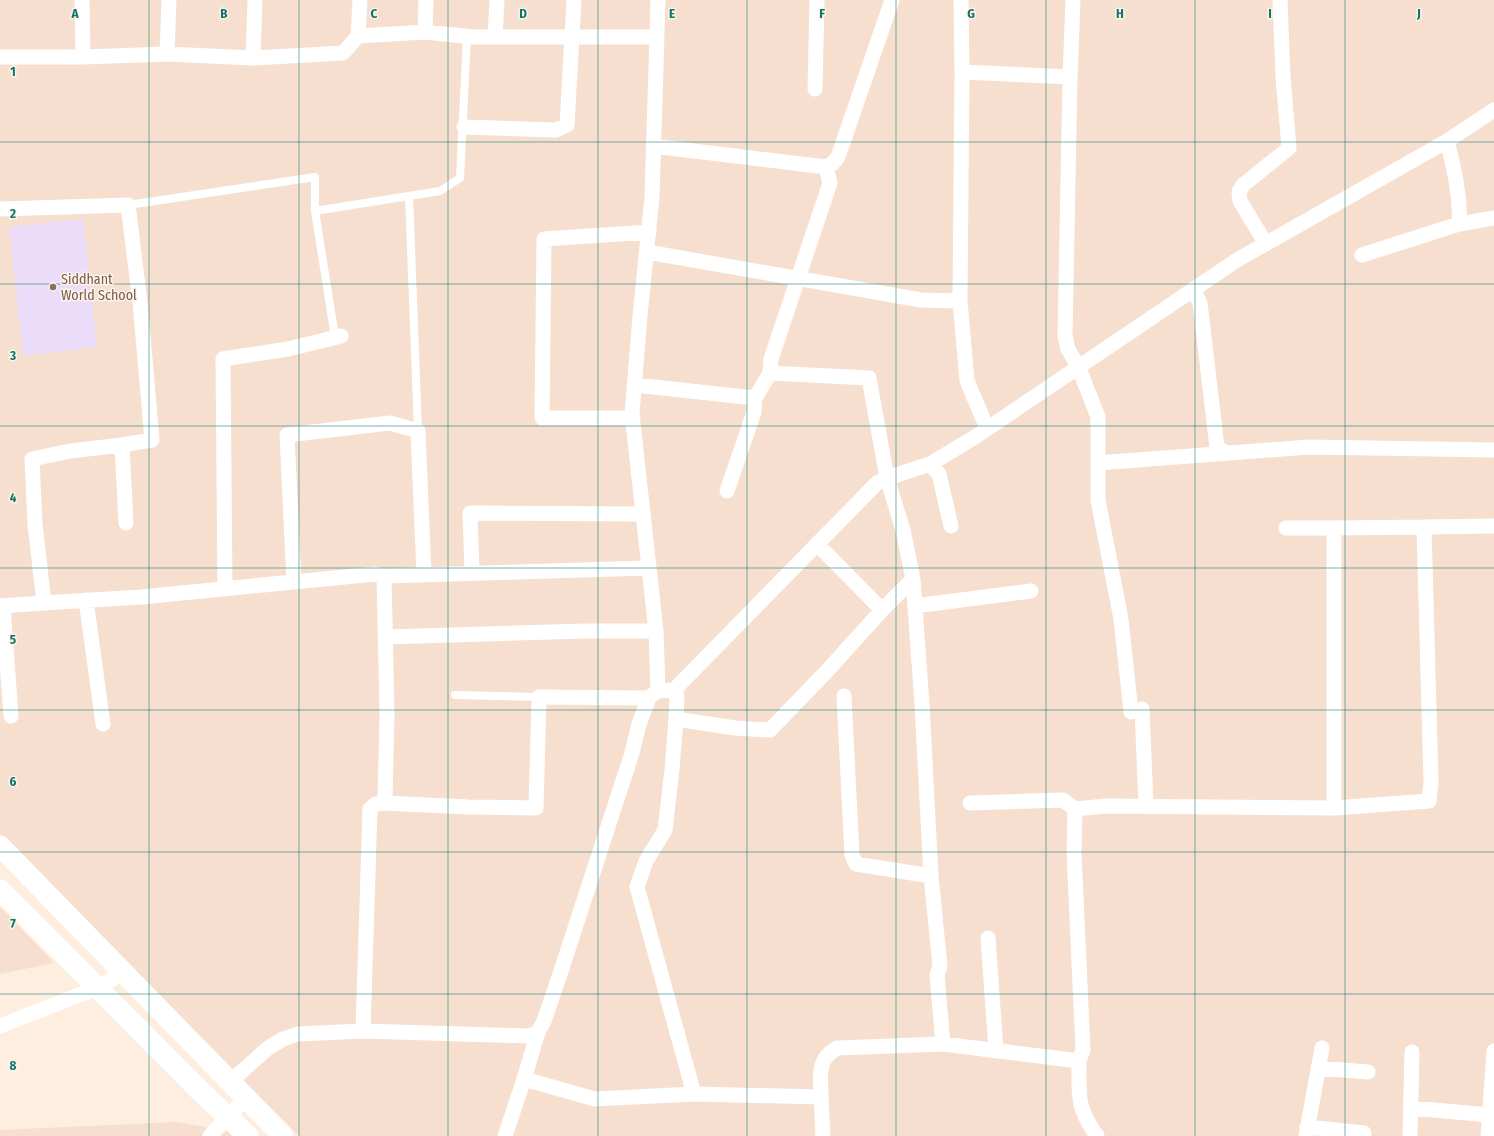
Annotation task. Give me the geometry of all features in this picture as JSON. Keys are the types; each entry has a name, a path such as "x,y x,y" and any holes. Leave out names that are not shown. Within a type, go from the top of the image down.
{"street":[{"path":"82,0 83,57"},
{"path":"167,54 169,0"},
{"path":"253,58 255,0"},
{"path":"0,57 83,57 167,54 253,58 343,53 358,36 360,0"},
{"path":"425,32 426,0"},
{"path":"495,37 497,0"},
{"path":"464,127 556,130 567,125 574,0"},
{"path":"505,1136 538,1032 544,1021 562,968 632,754 641,718 653,694 656,631 642,514 633,418 634,385 652,197 658,0"},
{"path":"815,89 817,0"},
{"path":"653,146 826,167 832,164 838,157 892,0"},
{"path":"961,0 962,72 960,301 967,381 987,428"},
{"path":"1073,0 1065,336 1068,349 1078,366 1098,417 1098,500 1137,710 1146,806"},
{"path":"1266,244 1240,201 1239,192 1243,185 1289,148 1283,76 1280,0"},
{"path":"358,36 425,32 495,37 656,37"},
{"path":"962,72 1070,77"},
{"path":"364,1031 370,809 376,804 536,808 539,697 653,694 674,690 876,484 887,478 930,464 987,428 1193,289 1266,244 1447,141 1494,110"},
{"path":"1447,141 1452,158 1460,210 1459,224"},
{"path":"727,491 754,412 755,398 770,373 771,359 830,183 826,167"},
{"path":"0,209 128,205 140,302 152,440 70,451 32,459 35,524 44,603"},
{"path":"1362,255 1459,224 1494,218"},
{"path":"633,418 542,418 544,239 649,232"},
{"path":"647,252 921,300 960,301"},
{"path":"1193,289 1200,303 1217,447 1226,453"},
{"path":"225,589 224,359 288,349 338,337"},
{"path":"770,373 869,378 887,478 903,530 913,579 922,704 931,876 940,966 937,975 943,1044"},
{"path":"634,385 755,398"},
{"path":"294,582 287,435 390,423 418,431 424,575"},
{"path":"122,445 126,523"},
{"path":"1098,463 1309,447 1494,450"},
{"path":"930,464 939,474 951,526"},
{"path":"472,574 470,514 642,514"},
{"path":"1286,528 1494,526"},
{"path":"970,803 1063,800 1075,809 1106,806 1334,808 1429,801 1431,782 1424,527"},
{"path":"1334,528 1334,808"},
{"path":"817,544 882,610"},
{"path":"11,716 1,606 225,589 374,574 384,576 648,568"},
{"path":"384,576 387,714 384,803"},
{"path":"676,719 735,728 770,730 913,579"},
{"path":"915,606 1031,591"},
{"path":"86,600 103,724"},
{"path":"385,637 585,631 656,631"},
{"path":"674,690 677,696 676,719 665,830 646,861 638,887 694,1094"},
{"path":"844,696 852,855 856,864 931,876"},
{"path":"1075,809 1074,854 1083,1050 1079,1061 1079,1099 1086,1120 1097,1136"},
{"path":"0,846 283,1136"},
{"path":"0,890 201,1092 248,1136"},
{"path":"988,938 996,1051"},
{"path":"0,1026 97,988 124,972"},
{"path":"230,1082 268,1048 283,1039 298,1034 364,1031 529,1036 538,1032"},
{"path":"823,1136 821,1064 827,1054 838,1048 943,1044 1079,1061"},
{"path":"1322,1048 1307,1132 1364,1132"},
{"path":"1488,1136 1494,1051"},
{"path":"1410,1136 1412,1052"},
{"path":"1318,1068 1368,1072"},
{"path":"524,1079 595,1099 694,1094 821,1098"},
{"path":"210,1136 246,1098"},
{"path":"1411,1108 1490,1115"}],"lane":[{"path":"315,211 440,191 460,178 464,127 467,36"},
{"path":"128,205 315,177 315,211 338,337"},
{"path":"409,196 418,431"},
{"path":"455,695 539,697"}],"shaded area":[{"path":"0,0 1494,0 1494,1136 299,1136 0,837"},
{"name":"Siddhant World School","path":"83,219 97,347 23,356 9,227"},
{"path":"0,907 40,948 54,963 0,974"},
{"path":"177,1122 232,1132 236,1136 0,1136 0,1130"}],"place":[{"name":"Siddhant World School","path":"53,287"}]}
